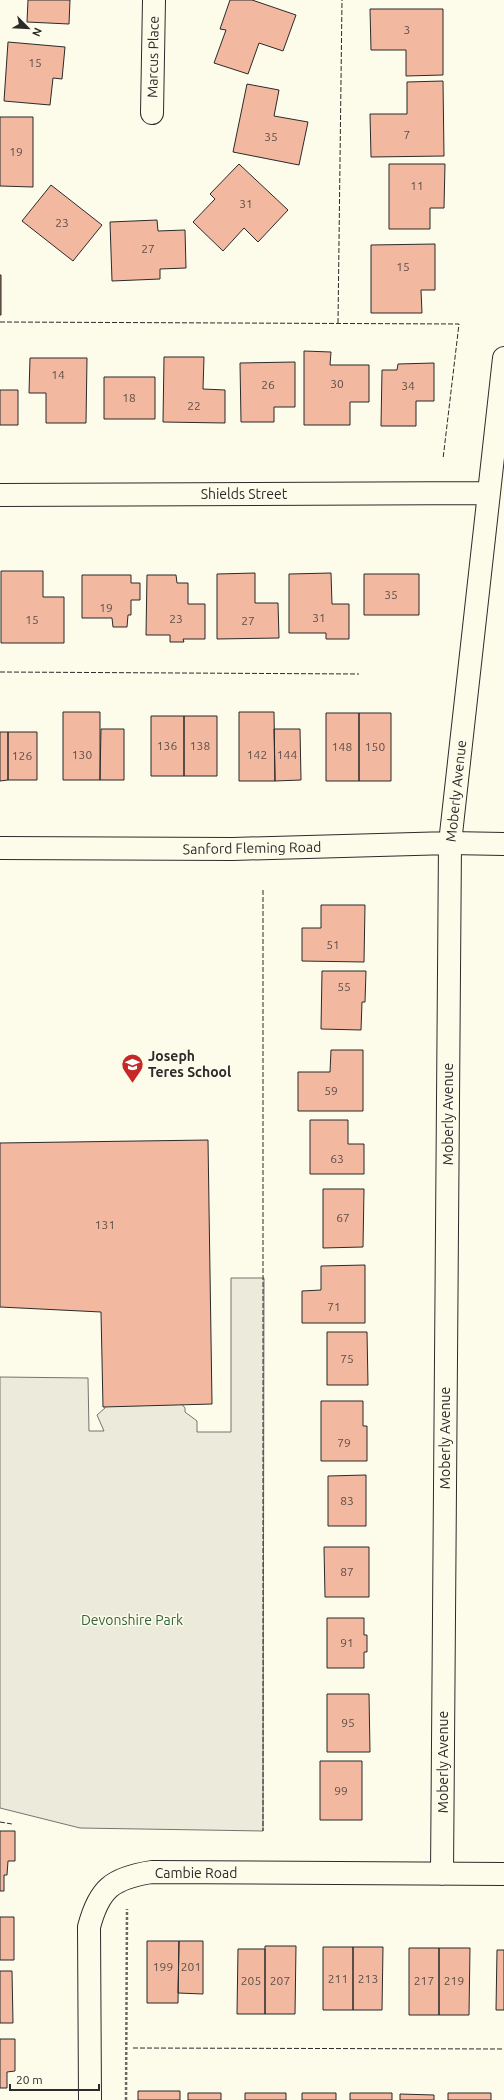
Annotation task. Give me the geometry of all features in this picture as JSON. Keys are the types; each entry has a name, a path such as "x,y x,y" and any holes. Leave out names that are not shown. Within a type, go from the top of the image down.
{"street":[{"name":"Marcus Place","path":"152,113 154,0"},
{"name":"Moberly Avenue","path":"442,1874 450,843 504,358"},
{"name":"Shields Street","path":"0,495 488,493"},
{"name":"Sanford Fleming Road","path":"0,848 233,849 450,843 504,844"},
{"name":"Cambie Road","path":"90,2100 89,1927 95,1905 109,1887 129,1876 152,1872 504,1874"}],"path":[{"path":"126,2100 127,1908"}],"green space":[{"name":"Devonshire Park","path":"231,1278 264,1278 263,1831 80,1828 0,1808 0,1377 88,1378 89,1431 104,1431 97,1415 105,1408 106,1397 180,1402 185,1408 185,1412 197,1421 197,1432 231,1432"}],"building":[{"path":"28,0 70,0 69,24 27,22"},
{"path":"230,0 252,0 296,15 283,51 259,43 248,74 214,63 226,30 220,29"},
{"path":"370,9 443,9 443,75 406,76 406,50 371,50"},
{"path":"8,42 65,47 62,79 53,78 50,105 4,101"},
{"path":"443,81 444,156 371,157 370,114 407,114 407,82"},
{"path":"247,84 279,90 274,116 308,122 299,165 233,152"},
{"path":"0,117 33,117 33,187 0,186"},
{"path":"239,164 288,210 258,242 244,228 223,251 193,222 215,199 210,194"},
{"path":"389,164 445,164 444,208 430,208 430,229 389,229"},
{"path":"51,185 102,225 73,261 22,221"},
{"path":"157,220 158,231 185,230 186,268 160,269 160,279 112,281 110,222"},
{"path":"435,244 435,290 421,290 422,313 371,313 371,245"},
{"path":"1,275 1,315 0,315"},
{"path":"304,351 331,352 330,365 369,365 369,402 350,402 350,425 304,425"},
{"path":"164,357 204,357 203,389 225,390 225,423 163,422"},
{"path":"30,358 87,358 86,423 46,423 46,393 29,393"},
{"path":"295,362 295,407 274,407 274,422 241,422 240,363"},
{"path":"434,363 434,401 416,401 416,426 381,426 382,370 397,370 398,364"},
{"path":"104,377 155,377 155,419 104,419"},
{"path":"0,390 18,390 18,425 0,425"},
{"path":"1,571 43,571 43,597 64,597 64,643 1,643"},
{"path":"255,573 255,603 278,603 279,638 217,639 217,574"},
{"path":"331,573 332,604 349,604 349,639 326,639 326,633 289,633 289,574"},
{"path":"364,574 419,574 419,615 364,615"},
{"path":"82,575 131,575 131,583 140,583 140,600 131,600 131,615 128,615 127,627 113,627 112,618 82,618"},
{"path":"147,575 176,575 177,583 188,583 188,604 205,604 205,639 183,639 184,642 170,642 170,635 146,635"},
{"path":"63,712 100,712 100,780 63,780"},
{"path":"239,712 274,712 275,781 239,781"},
{"path":"326,713 359,713 359,781 326,781"},
{"path":"359,713 391,713 391,781 359,781"},
{"path":"151,716 184,716 184,776 151,776"},
{"path":"184,716 217,716 217,776 184,776"},
{"path":"101,729 124,729 124,780 100,780"},
{"path":"274,729 300,729 301,780 275,781"},
{"path":"0,732 8,732 8,780 0,781"},
{"path":"8,732 37,732 37,780 8,780"},
{"path":"321,905 365,905 364,962 302,961 302,928 321,928"},
{"path":"322,971 366,971 365,1002 362,1002 361,1030 321,1029"},
{"path":"331,1050 363,1050 363,1111 298,1111 298,1072 330,1072"},
{"path":"310,1120 348,1120 348,1144 364,1144 364,1174 310,1174"},
{"path":"208,1140 212,1404 103,1407 101,1312 0,1307 0,1143"},
{"path":"323,1189 364,1189 363,1247 323,1248"},
{"path":"365,1265 365,1323 302,1323 302,1291 321,1290 321,1266"},
{"path":"327,1332 367,1332 368,1385 327,1385"},
{"path":"321,1401 363,1401 363,1426 367,1426 367,1461 321,1461"},
{"path":"366,1475 366,1526 328,1526 328,1476"},
{"path":"324,1547 369,1547 369,1597 325,1597"},
{"path":"327,1618 364,1618 364,1635 367,1635 367,1652 364,1652 364,1668 327,1668"},
{"path":"327,1694 369,1694 370,1752 327,1752"},
{"path":"320,1761 362,1761 362,1820 320,1820"},
{"path":"0,1831 15,1831 15,1861 8,1861 7,1875 4,1875 4,1891 0,1891"},
{"path":"0,1917 14,1917 14,1960 0,1960"},
{"path":"147,1941 179,1941 178,2003 147,2003"},
{"path":"179,1941 203,1941 203,1994 178,1993"},
{"path":"265,1946 296,1946 295,2014 265,2014"},
{"path":"323,1947 353,1947 353,2010 323,2010"},
{"path":"353,1947 383,1947 382,2010 353,2010"},
{"path":"409,1948 439,1948 439,2015 409,2015"},
{"path":"439,1948 470,1948 469,2015 439,2015"},
{"path":"238,1949 265,1949 265,2014 237,2014"},
{"path":"497,1950 504,1950 504,2010 496,2010"},
{"path":"0,1971 12,1971 13,2023 0,2023"},
{"path":"0,2039 15,2039 15,2071 7,2072 7,2088 0,2088"},
{"path":"138,2091 180,2091 180,2100 138,2100"},
{"path":"188,2093 221,2093 221,2100 188,2100"},
{"path":"245,2093 286,2093 286,2100 245,2100"},
{"path":"302,2093 336,2093 336,2100 302,2100"},
{"path":"350,2093 392,2093 392,2100 350,2100"},
{"path":"448,2093 491,2093 491,2100 448,2100"},
{"path":"400,2094 434,2095 434,2100 400,2100"}],"fence":[{"path":"338,323 342,0"},
{"path":"0,322 459,324 443,459"},
{"path":"0,672 359,674"},
{"path":"263,890 263,1831"},
{"path":"0,1822 12,1824"},
{"path":"133,2048 504,2049"}],"place":[{"name":"Joseph Teres School","path":"132,1084"}]}
